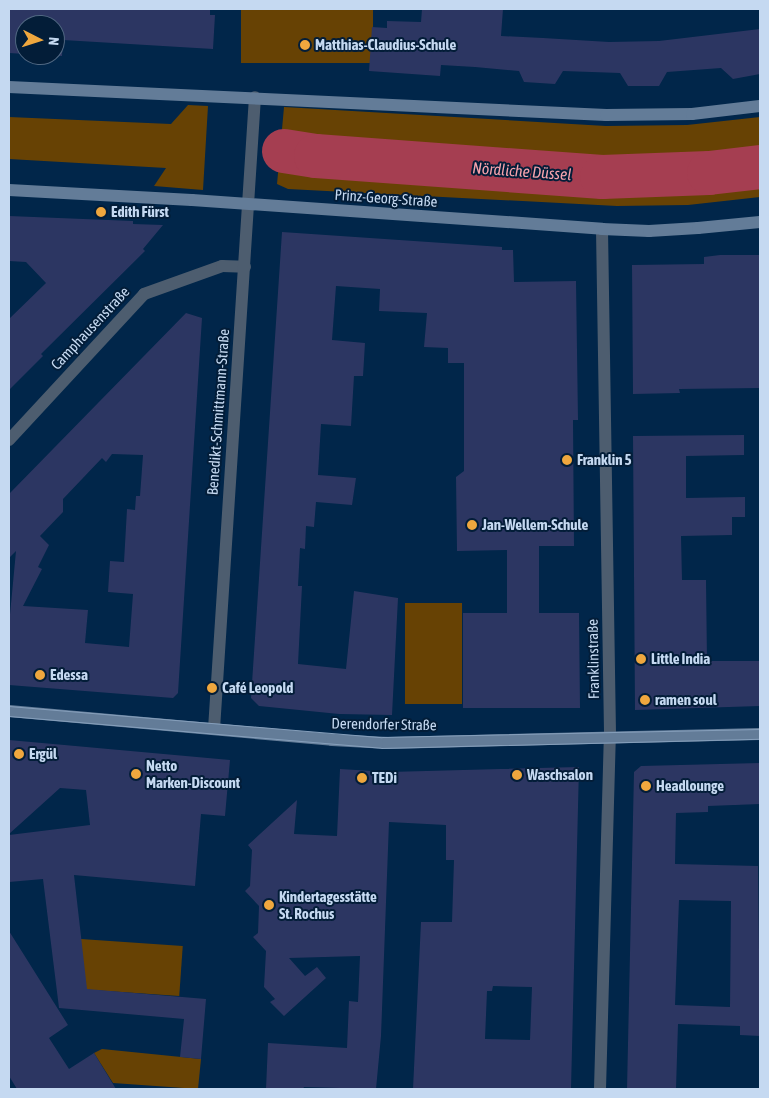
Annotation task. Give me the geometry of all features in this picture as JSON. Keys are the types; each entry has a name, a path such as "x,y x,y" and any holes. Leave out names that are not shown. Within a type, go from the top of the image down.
{"main road":[{"path":"9,86 606,115 692,114 760,106"},
{"name":"Prinz-Georg-Straße","path":"9,190 602,229 698,228 760,222"},
{"name":"Derendorfer Straße","path":"9,711 388,743 760,734"}],"street":[{"name":"Benedikt-Schmittmann-Straße","path":"214,729 255,97"},
{"name":"Franklinstraße","path":"600,1089 610,738 607,405 602,229"},
{"name":"Camphausenstraße","path":"9,440 144,294 222,266 245,268"}],"shaded area":[{"name":"Matthias-Claudius-Schule","path":"241,9 373,9 373,63 241,63"},
{"path":"188,105 208,106 203,190 154,186 166,168 9,159 9,117 171,124"},
{"path":"284,107 606,126 687,125 760,117 760,197 688,205 617,206 288,189 277,184"},
{"path":"405,603 462,603 462,704 405,704"},
{"path":"81,939 183,946 179,996 78,989"},
{"path":"102,1049 201,1059 198,1089 113,1083 94,1053"}],"building":[{"path":"9,9 210,9 210,15 215,15 213,49 65,40 65,15 15,15 15,53 9,53"},
{"path":"422,9 503,9 501,36 609,42 659,41 760,29 760,74 733,79 721,68 667,72 659,86 628,86 620,73 563,71 555,84 524,82 519,71 475,67 441,65 440,76 369,71 372,27 387,28 387,21 421,22"},
{"path":"9,216 133,221 133,224 163,225 143,249 145,251 41,354 43,356 9,390 9,319 46,283 26,262 9,261"},
{"path":"282,232 502,247 502,250 513,250 514,282 576,281 578,420 573,420 574,546 539,546 539,613 579,613 580,708 463,708 463,613 507,613 507,550 457,551 456,477 464,471 464,363 448,363 448,348 424,347 427,313 379,311 380,289 336,286 332,340 365,343 363,376 354,376 351,426 321,424 318,475 356,478 352,505 316,502 314,527 306,526 305,549 300,548 298,586 302,586 298,664 346,669 354,591 398,598 392,715 339,714 259,706 251,698"},
{"path":"760,255 760,388 679,389 680,393 633,394 632,265 704,264 704,257"},
{"path":"186,313 202,318 178,693 173,698 9,685 9,625 16,551 9,558 9,494","holes":["112,454 143,455 140,496 136,496 135,510 127,509 124,562 110,561 108,592 133,594 129,647 85,643 88,610 23,606 42,569 38,567 49,545 40,536 63,512 63,499 102,458 106,462"]},
{"path":"744,435 744,455 686,456 686,498 745,497 745,517 732,517 732,535 681,536 682,580 706,580 707,661 760,661 760,706 635,710 633,436"},
{"path":"9,740 230,760 225,816 201,814 195,886 74,875 87,989 206,999 201,1059 180,1057 184,1019 59,1008 43,879 9,882 9,835 90,825 86,790 60,788 9,834"},
{"path":"760,763 760,804 708,806 708,812 676,813 675,864 758,866 760,1036 740,1035 740,1026 678,1024 676,1089 627,1089 634,772 641,766","holes":["679,900 731,901 730,1007 675,1005"]},
{"path":"579,767 571,1089 413,1089 421,922 452,922 454,860 446,860 446,825 389,822 381,1036 376,1089 304,1087 303,1089 266,1089 268,1043 347,1048 349,1001 358,1002 360,956 289,958 305,976 317,967 326,978 284,1016 270,1002 275,999 264,987 266,951 253,937 258,933 259,906 245,891 250,886 252,850 248,845 297,800 294,834 337,836 340,769 389,772","holes":["493,986 532,987 530,1040 485,1039 487,991 492,991"]},
{"path":"9,931 68,1025 49,1038 69,1069 94,1053 116,1089 17,1089 9,1076"}],"waterway":[{"name":"Nördliche Düssel","path":"284,151 316,156 602,177 709,173 760,167"}],"tram line":[{"path":"9,706 382,737 760,729"},
{"path":"9,716 381,748 760,739"}],"place":[{"name":"Matthias-Claudius-Schule","path":"305,45"},
{"name":"Edith Fürst","path":"101,212"},
{"name":"Franklin 5","path":"567,460"},
{"name":"Jan-Wellem-Schule","path":"472,525"},
{"name":"Little India","path":"641,659"},
{"name":"Edessa","path":"40,675"},
{"name":"Café Leopold","path":"212,688"},
{"name":"ramen soul","path":"645,700"},
{"name":"Ergül","path":"19,754"},
{"name":"Netto Marken-Discount","path":"136,774"},
{"name":"Waschsalon","path":"517,775"},
{"name":"TEDi","path":"362,778"},
{"name":"Headlounge","path":"646,786"},
{"name":"Kindertagesstätte St. Rochus","path":"269,905"}]}
